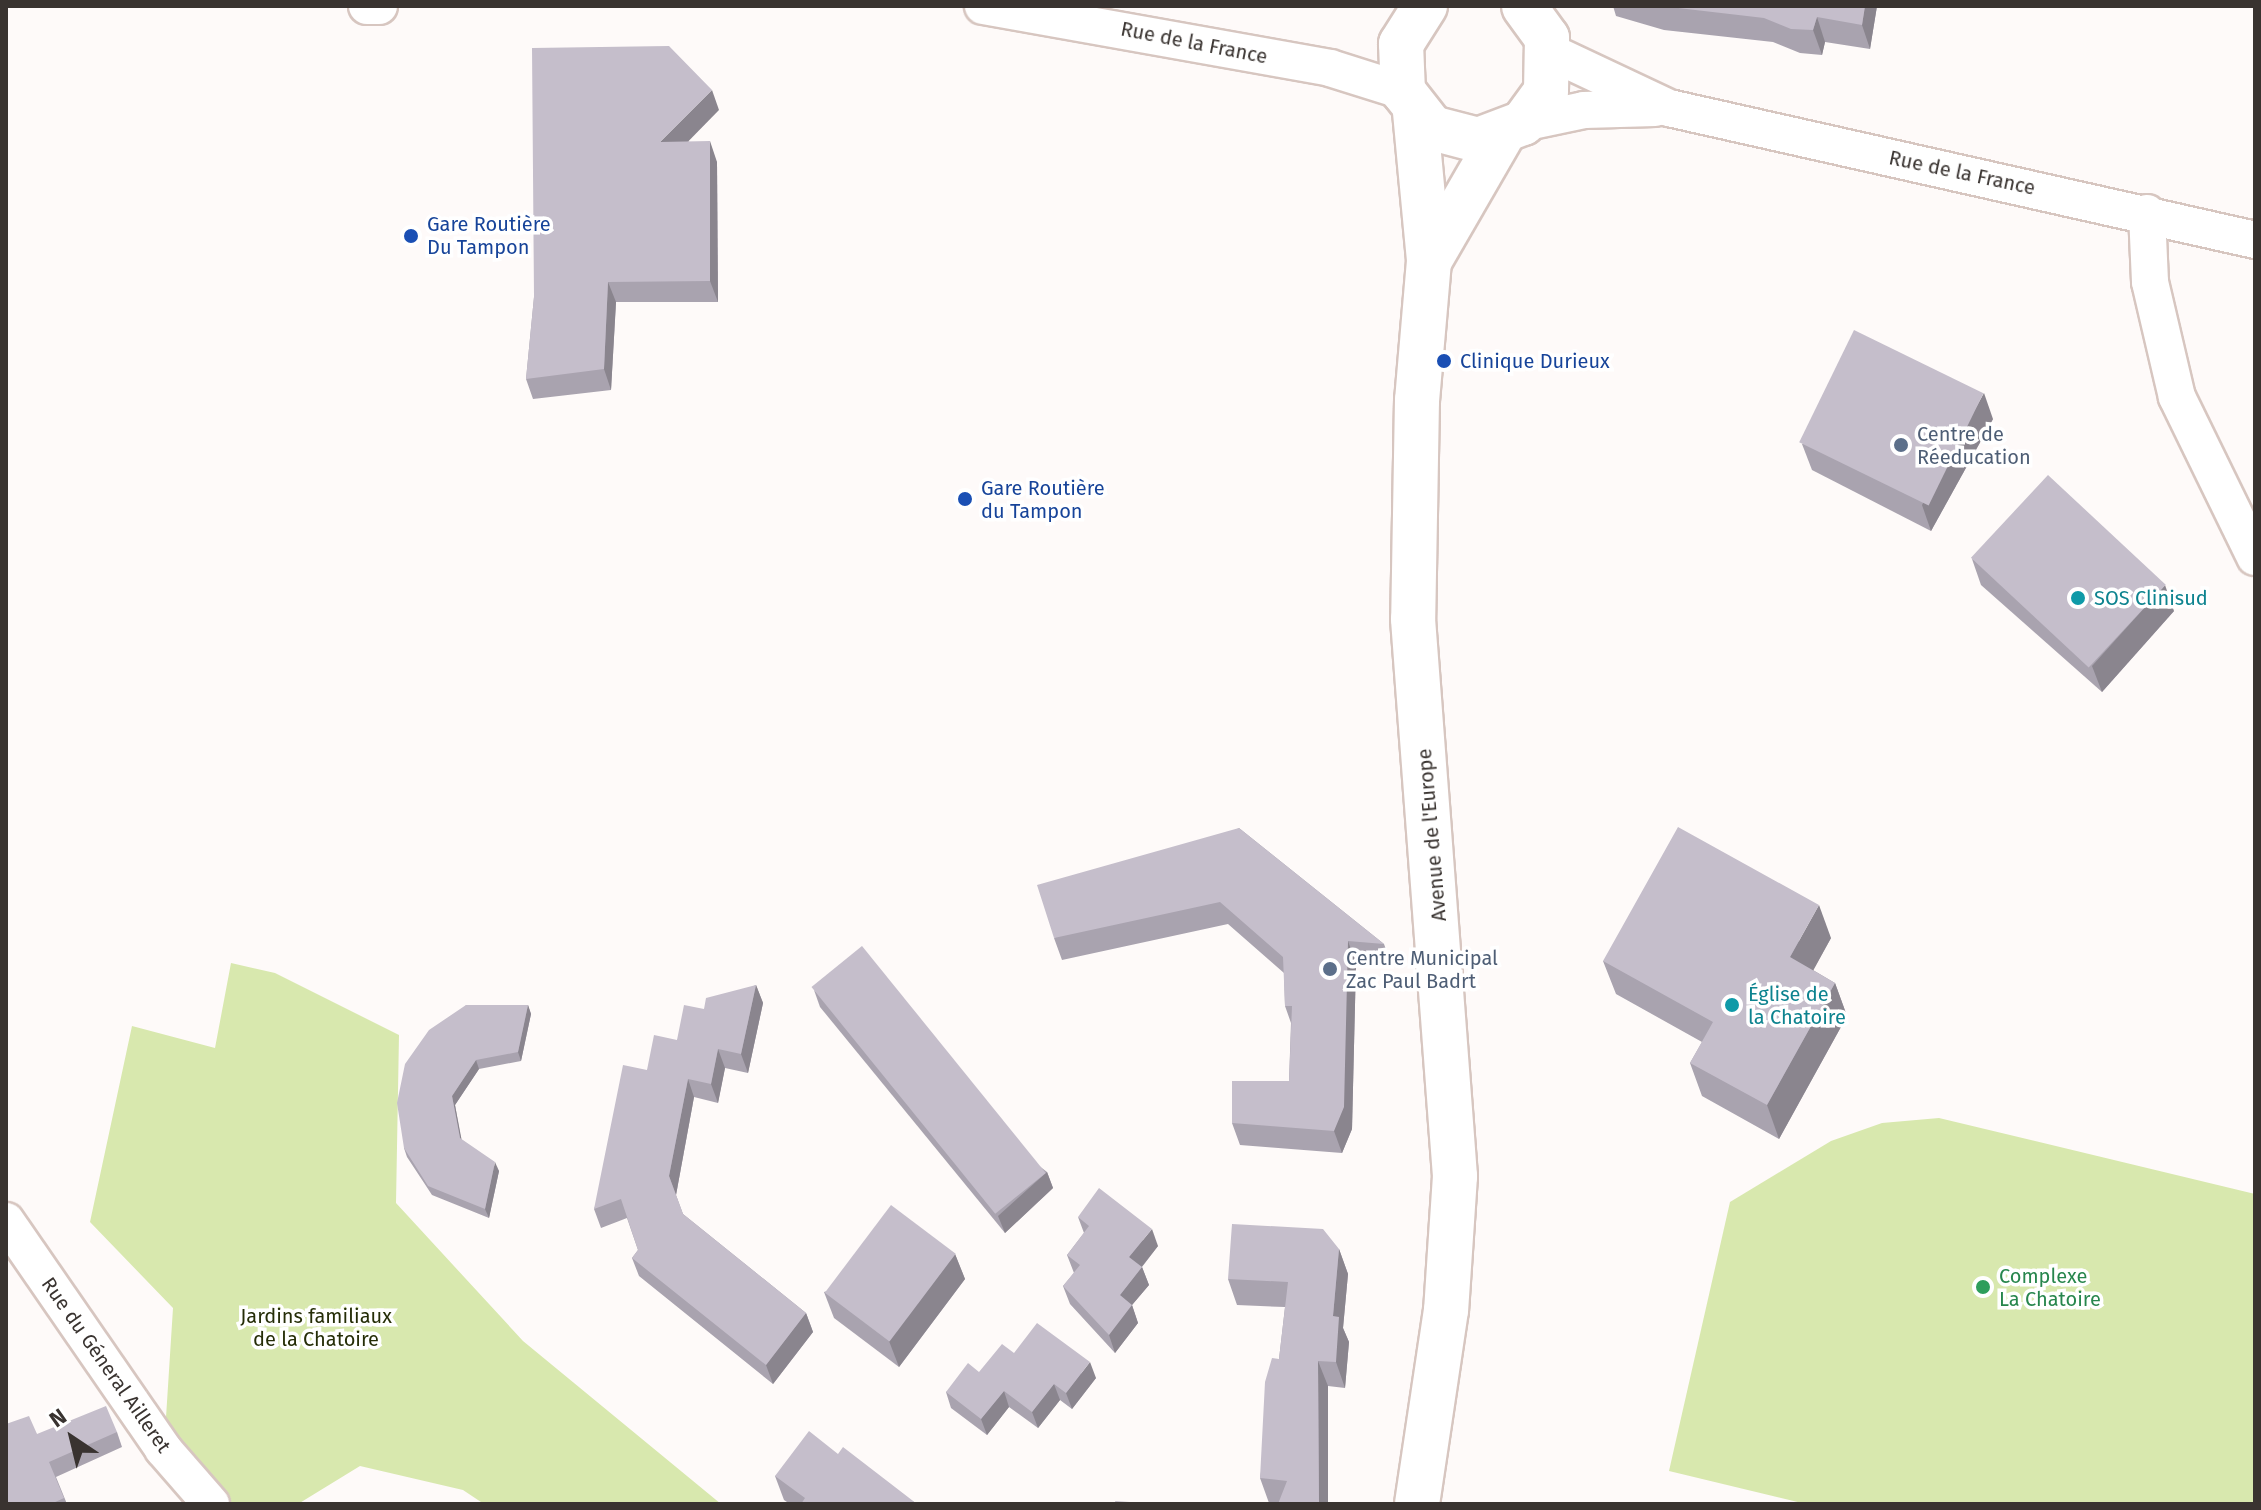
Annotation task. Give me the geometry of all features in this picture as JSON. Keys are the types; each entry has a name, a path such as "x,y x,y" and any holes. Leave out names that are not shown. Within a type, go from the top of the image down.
{"street":[{"path":"367,6 379,6"},
{"name":"Rue de la France","path":"983,6 1330,68 1409,101"},
{"name":"Avenue de l'Europe","path":"1417,1504 1446,1310 1455,1176 1413,619 1417,400 1429,261 1401,44 1425,6"},
{"name":"Rue de la France","path":"1539,22 1669,108"},
{"name":"Avenue de l'Europe","path":"1429,261 1512,129 1546,91 1539,22"},
{"path":"1409,101 1454,138 1512,129"},
{"name":"Rue de la France","path":"1512,129 1584,110 1669,108 2147,213 2255,240"},
{"path":"2147,213 2150,282 2177,397 2255,557"},
{"name":"Rue du Géneral Ailleret","path":"6,1221 163,1449 211,1504"}],"green space":[{"name":"Jardins familiaux de la Chatoire","path":"231,963 275,973 399,1035 396,1203 523,1341 721,1504 484,1504 463,1490 360,1466 298,1504 227,1504 165,1433 173,1308 90,1222 132,1026 215,1048"},
{"name":"Complexe La Chatoire","path":"1939,1118 2255,1194 2255,1504 1806,1504 1669,1471 1730,1202 1831,1141 1882,1123"}],"building":[{"path":"1661,6 1865,6 1862,25 1817,17 1813,30 1791,29 1764,18"},
{"path":"669,46 712,90 660,142 710,141 710,281 608,282 604,369 526,379 534,297 532,48"},
{"name":"Centre de Réeducation","path":"1854,330 1983,393 1929,505 1799,442"},
{"name":"SOS Clinisud","path":"2048,475 2166,585 2089,667 1971,558"},
{"name":"Église de la Chatoire","path":"1678,827 1819,905 1790,957 1835,983 1767,1105 1690,1063 1713,1022 1603,961"},
{"path":"1239,828 1384,944 1348,941 1344,1107 1334,1131 1232,1123 1232,1081 1289,1081 1292,1006 1285,1006 1283,957 1220,902 1054,938 1037,885"},
{"path":"862,946 1046,1173 995,1214 811,987"},
{"path":"756,985 741,1054 718,1049 711,1084 688,1079 669,1176 683,1214 806,1313 766,1365 632,1258 638,1250 621,1199 594,1209 623,1065 647,1070 654,1035 677,1040 684,1005 704,1009 706,998"},
{"path":"466,1005 528,1005 518,1052 476,1060 452,1096 460,1138 495,1162 485,1209 428,1186 404,1148 397,1103 405,1064 429,1030"},
{"path":"1099,1188 1152,1229 1129,1257 1142,1267 1120,1295 1132,1305 1109,1335 1063,1286 1080,1265 1067,1255 1089,1226 1078,1217"},
{"path":"891,1205 956,1254 889,1342 825,1293"},
{"path":"1232,1224 1323,1229 1339,1249 1333,1316 1339,1317 1336,1362 1318,1361 1319,1504 1278,1504 1287,1481 1260,1478 1265,1382 1272,1358 1279,1359 1288,1282 1228,1279"},
{"path":"1037,1323 1090,1362 1066,1393 1054,1384 1032,1412 1004,1391 981,1419 946,1392 968,1363 979,1372 1002,1344 1014,1353"},
{"path":"106,1406 117,1432 49,1462 64,1498 51,1504 8,1504 6,1424 29,1416 37,1434"},
{"path":"809,1431 838,1454 843,1447 917,1504 801,1504 805,1498 775,1476"},
{"path":"1115,1501 1159,1504 1116,1504"}],"place":[{"name":"Gare Routière Du Tampon","path":"411,236"},
{"name":"Clinique Durieux","path":"1444,361"},
{"name":"Centre de Réeducation","path":"1901,445"},
{"name":"Gare Routière du Tampon","path":"965,499"},
{"name":"SOS Clinisud","path":"2078,598"},
{"name":"Centre Municipal Zac Paul Badrt","path":"1330,969"},
{"name":"Église de la Chatoire","path":"1732,1005"},
{"name":"Complexe La Chatoire","path":"1983,1287"}]}
